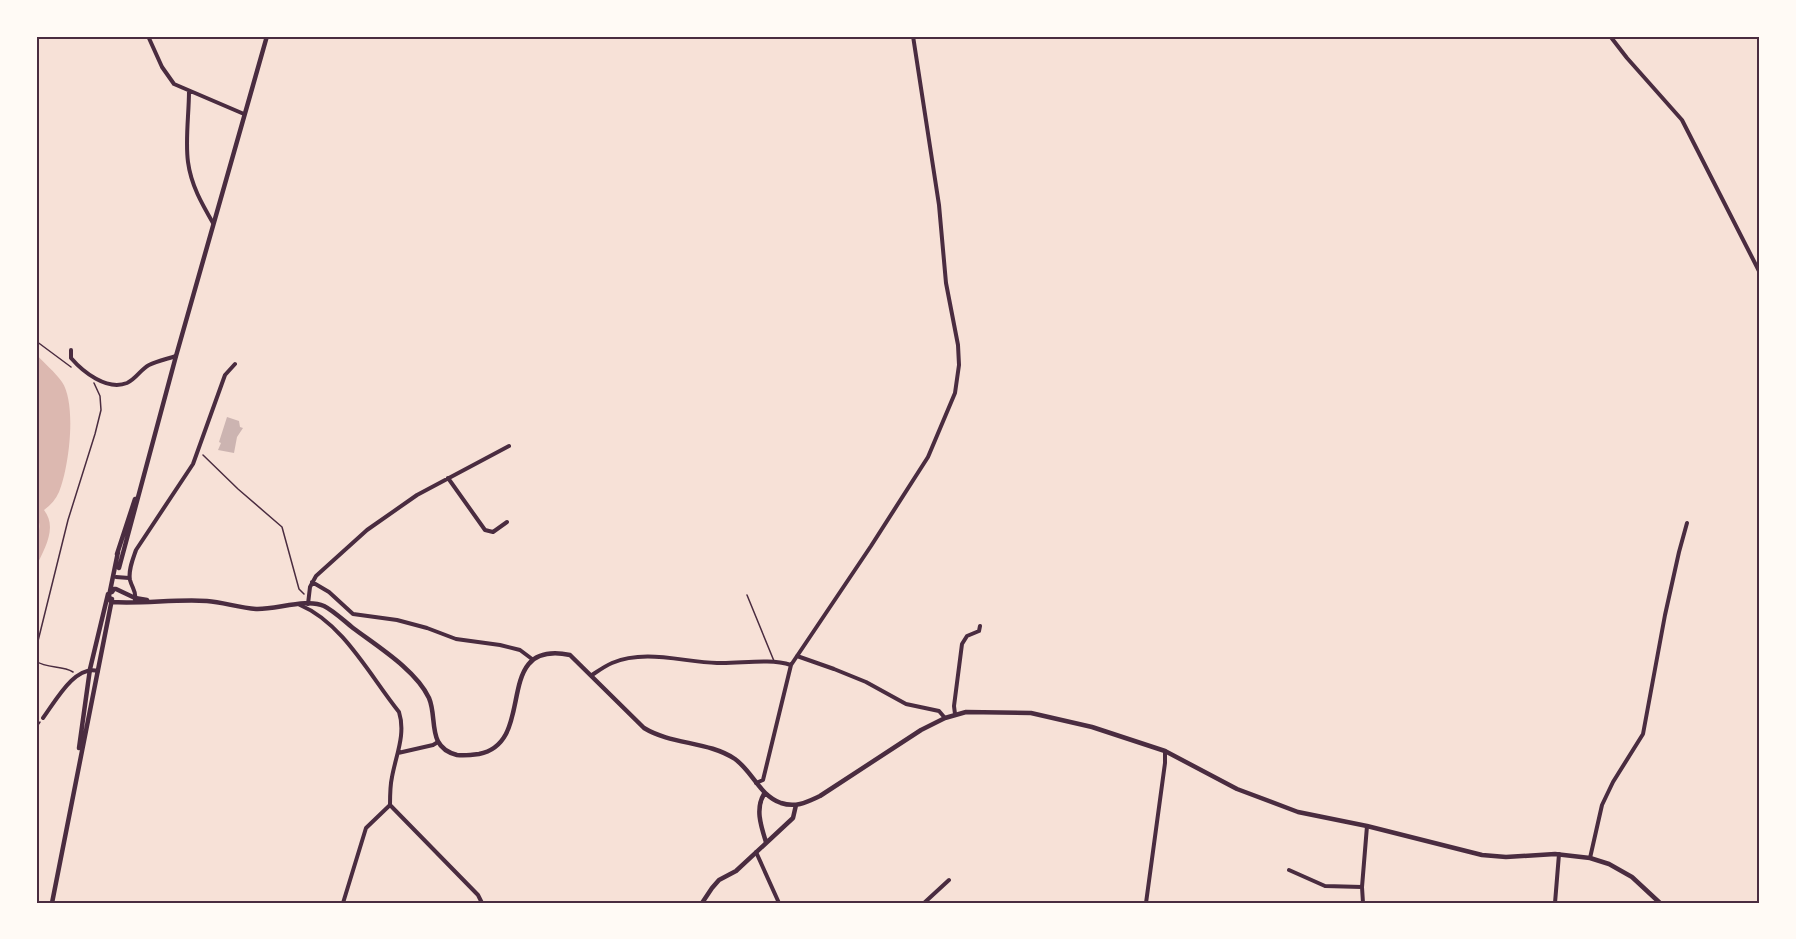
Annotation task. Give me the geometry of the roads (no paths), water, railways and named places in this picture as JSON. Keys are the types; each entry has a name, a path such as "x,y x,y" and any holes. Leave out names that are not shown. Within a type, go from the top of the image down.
{"street":[{"path":"148,36 162,67 174,84 244,114"},
{"path":"73,792 90,669 267,36"},
{"path":"756,783 763,780 790,665 928,457 955,393 959,365 958,345 946,283 939,205 914,36"},
{"path":"1610,36 1682,120 1760,273"},
{"path":"189,91 188,161 199,198 213,223"},
{"path":"71,350 71,358 79,368 99,380 116,385 128,382 148,365 176,357"},
{"path":"135,601 136,594 129,578 136,550 193,464 225,375 235,363"},
{"path":"52,903 98,671 118,552 153,442"},
{"path":"308,601 312,582 367,530 399,507 448,478 509,446"},
{"path":"448,478 485,530 493,532 507,522"},
{"path":"1590,858 1602,805 1613,782 1643,734 1665,615 1687,523"},
{"path":"116,578 129,578"},
{"path":"312,582 329,592 353,614 397,620 456,639 520,650 532,659"},
{"path":"114,589 135,601"},
{"path":"109,600 207,601 255,609 300,605 308,601 326,607 402,665 429,698 434,735 438,742 456,755 487,752 498,746 505,738 517,692 524,672 532,659 558,653 570,655 644,728 658,736 722,753 736,760 764,794 778,802 796,805 820,796 921,730 955,714 1010,712 1052,717 1092,727 1165,751 1256,798 1298,812 1367,826 1482,855 1506,857 1559,854 1590,858 1609,864 1632,877 1660,903"},
{"path":"300,605 313,611 339,631 399,712 402,720 402,733 392,778 390,805 366,828 343,903"},
{"path":"955,714 962,644 968,636 979,631 980,626"},
{"path":"797,656 866,682 906,704 939,711 945,718"},
{"path":"592,675 612,663 644,657 674,657 717,663 790,665"},
{"path":"43,718 75,675 90,669 98,671"},
{"path":"398,753 438,742"},
{"path":"1146,903 1165,751"},
{"path":"764,794 760,800 759,819 766,842"},
{"path":"390,805 478,895 482,903"},
{"path":"702,903 719,880 736,871 793,818 796,805"},
{"path":"1363,903 1362,887 1367,826"},
{"path":"756,852 779,903"},
{"path":"1555,903 1559,854"},
{"path":"1289,870 1325,886 1362,887"},
{"path":"924,903 949,880"}],"lane":[{"path":"747,595 775,663"}]}
